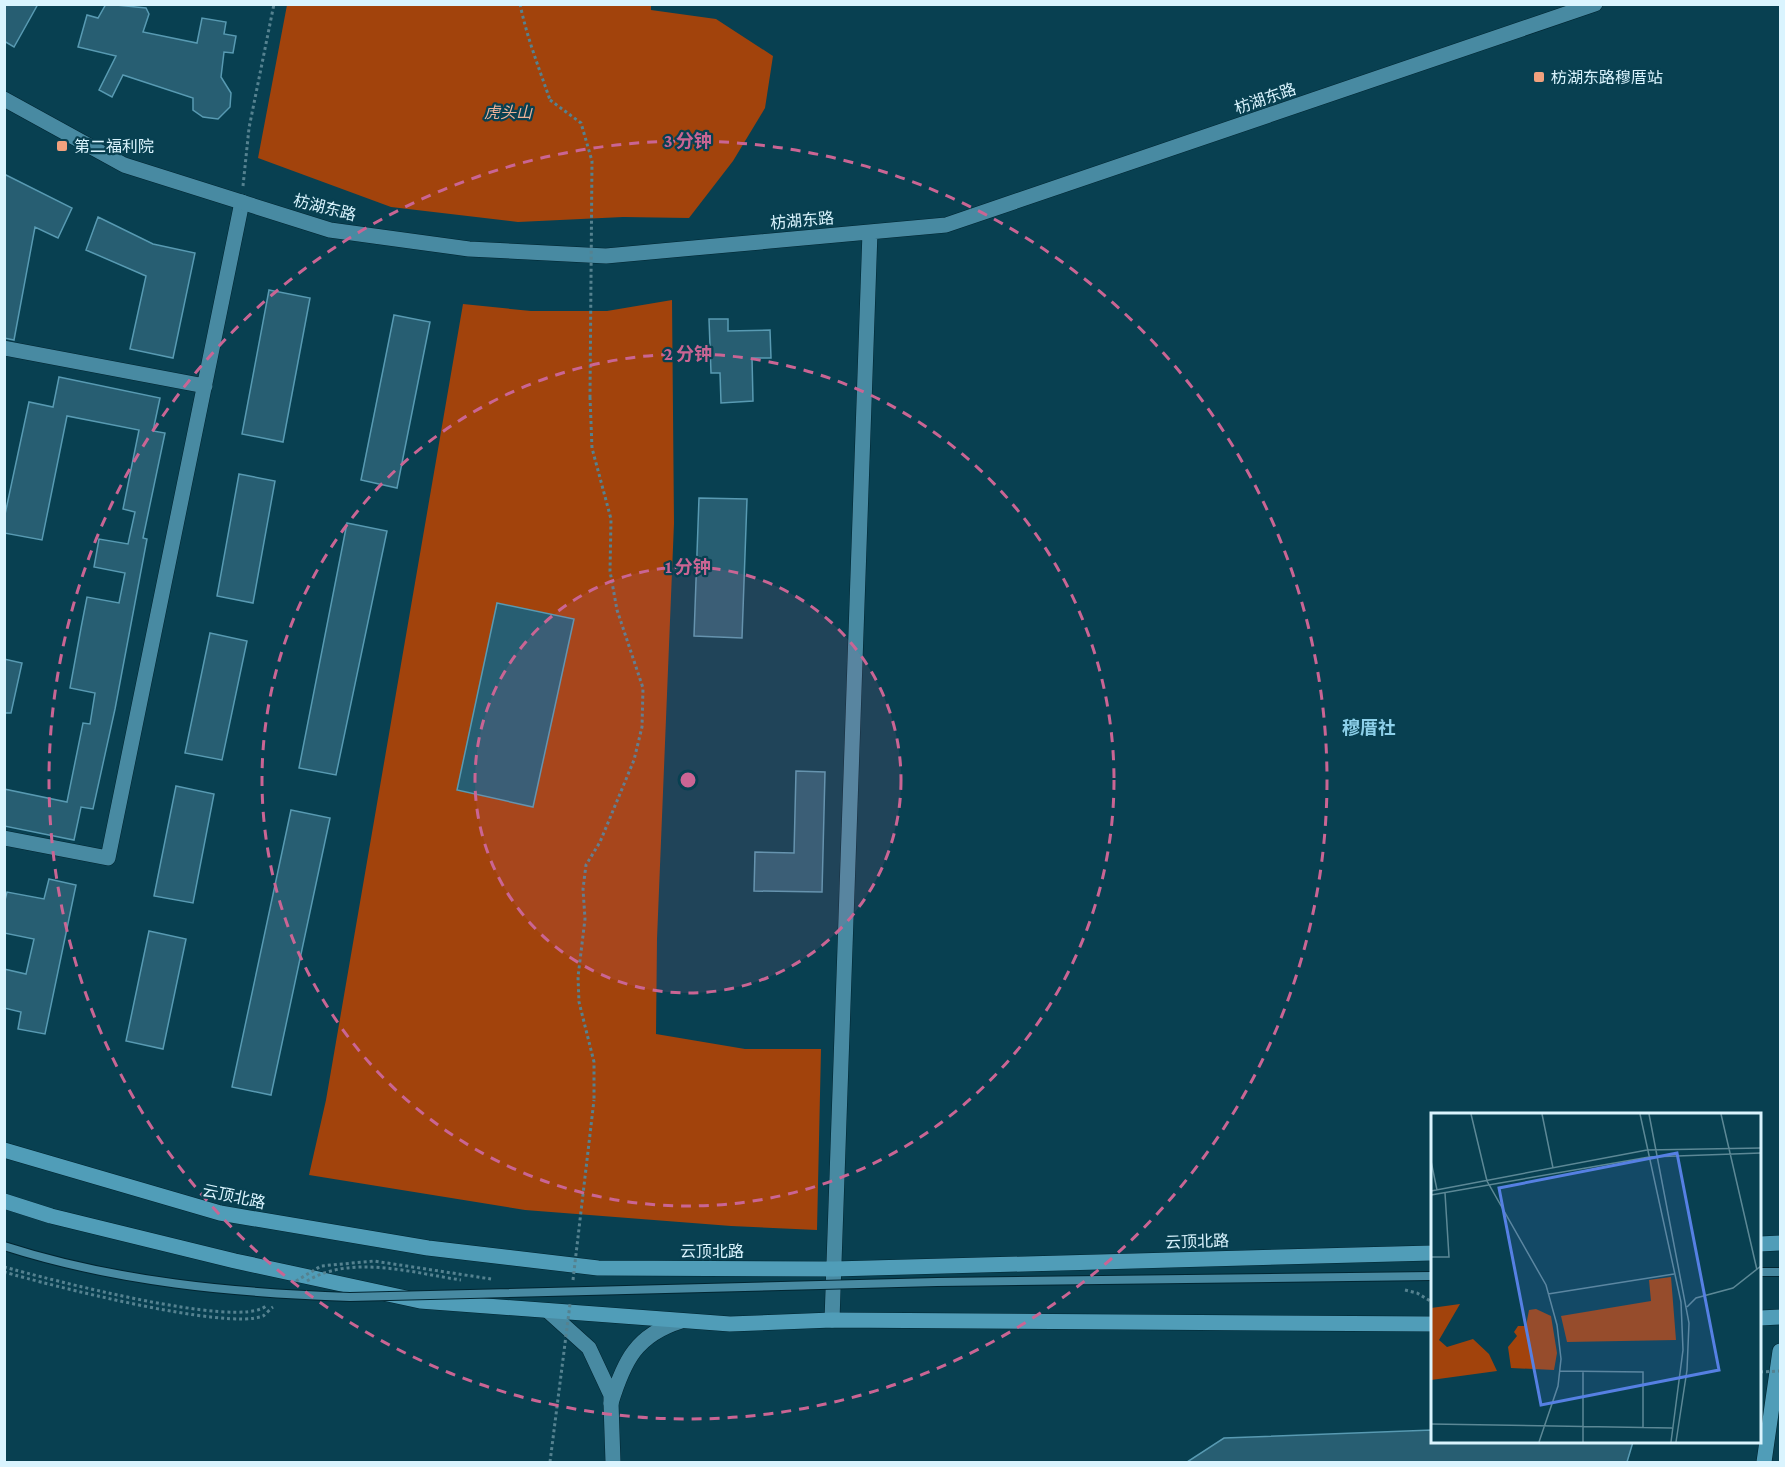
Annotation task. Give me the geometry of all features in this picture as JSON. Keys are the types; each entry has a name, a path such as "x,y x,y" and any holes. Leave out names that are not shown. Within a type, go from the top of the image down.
{"main road":[{"name":"云顶北路","path":"4,1150 220,1213 428,1248 598,1268 834,1269 1431,1253"},
{"path":"4,1201 51,1216 235,1261 420,1301 730,1324 831,1320 1431,1324"},
{"path":"1761,1244 1780,1243"},
{"path":"1761,1318 1780,1317"},
{"path":"1764,1462 1780,1351"}],"street":[{"name":"枋湖东路","path":"4,99 124,165 330,230 469,249 606,255 946,225 1595,4"},
{"path":"4,838 108,858 242,202"},
{"path":"831,1320 870,232"},
{"path":"4,348 205,386"},
{"path":"548,1311 589,1348 610,1395 613,1462"},
{"path":"611,1403 622,1367 640,1344 662,1327 681,1321"}],"lane":[{"path":"4,1246 87,1268 170,1283 259,1294 350,1297 925,1282 1431,1276"},
{"path":"1761,1272 1780,1272"}],"path":[{"path":"242,202 249,128 274,4"},
{"path":"520,4 529,47 540,64 550,100 581,123 592,161 590,396 592,448 611,519 610,571 617,610 643,688 642,727 634,760 600,842 586,865 583,889 585,919 578,977 579,1002 594,1062 594,1100"},
{"path":"1761,1372 1780,1371"}],"green space":[{"name":"虎头山","path":"287,5 651,5 651,10 716,19 773,56 765,108 733,161 689,218 623,217 518,222 391,207 258,158"},
{"path":"672,300 674,523 657,939 656,1034 745,1049 821,1049 817,1230 731,1226 525,1210 309,1175 326,1100 463,304 531,311 607,311"}],"building":[{"path":"4,4 38,4 14,47 4,41"},
{"path":"106,4 146,8 149,14 143,32 197,43 202,18 226,22 224,34 236,36 233,53 224,52 221,77 231,93 230,107 218,119 203,117 193,110 193,98 123,75 112,97 99,90 116,56 78,47 87,15 98,18"},
{"path":"4,174 72,208 58,238 35,227 14,340 4,338"},
{"path":"98,217 153,244 195,253 173,358 130,349 146,276 86,250"},
{"path":"269,290 310,298 283,442 242,434"},
{"path":"394,315 430,322 397,488 361,480"},
{"path":"709,319 728,319 728,331 770,330 771,358 752,358 753,401 721,403 720,373 711,373"},
{"path":"59,377 160,398 153,431 165,433 143,538 147,539 115,709 93,809 81,807 74,840 4,826 4,789 67,802 83,723 90,724 95,693 70,688 87,597 119,603 125,573 94,567 99,539 128,544 135,512 123,509 139,430 67,416 42,540 4,533 4,519 29,402 53,407"},
{"path":"239,474 275,481 253,603 217,596"},
{"path":"699,498 747,499 742,638 694,636"},
{"path":"347,523 387,531 336,775 299,768"},
{"path":"497,603 574,619 533,807 457,790"},
{"path":"210,633 247,641 222,760 185,753"},
{"path":"4,659 22,663 11,713 4,713"},
{"path":"796,771 825,772 822,892 754,891 755,852 794,853"},
{"path":"176,786 214,794 193,903 154,896"},
{"path":"291,810 330,818 271,1095 232,1087"},
{"path":"49,879 76,885 45,1034 18,1029 21,1012 4,1008 4,969 26,974 34,939 4,933 4,904 7,892 44,899"},
{"path":"149,931 186,939 163,1049 126,1041"},
{"path":"1431,1430 1431,1443 1633,1443 1627,1462 1187,1462 1224,1438"}],"place":[{"name":"枋湖东路穆厝站","path":"1539,77"},
{"name":"第二福利院","path":"62,146"}],"district":[{"name":"穆厝社","path":"1369,728"}]}
